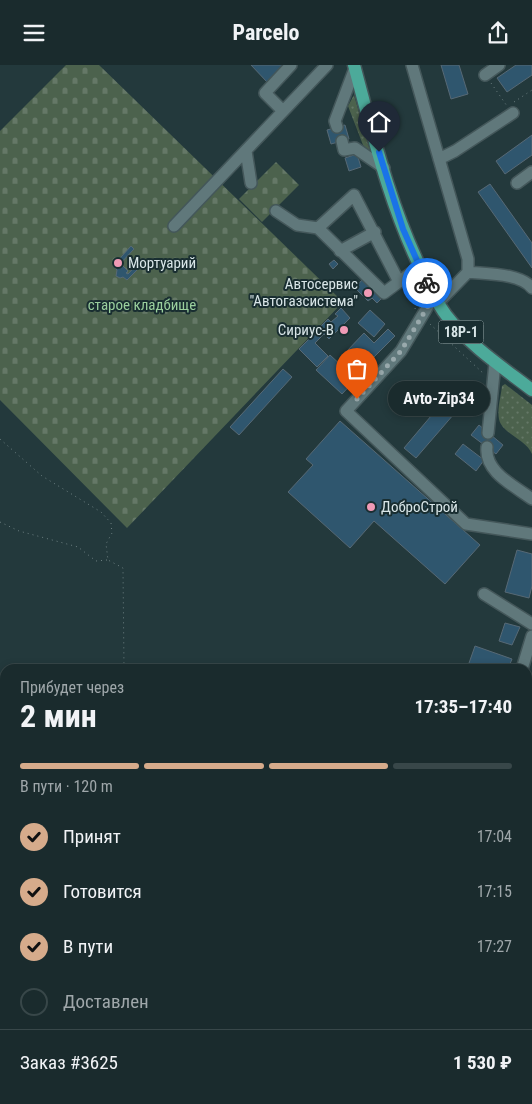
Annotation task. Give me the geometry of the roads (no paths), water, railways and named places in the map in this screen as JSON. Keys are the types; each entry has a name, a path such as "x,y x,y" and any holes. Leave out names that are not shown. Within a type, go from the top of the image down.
{"main road":[{"name":"18Р-1","path":"354,67 403,229 419,267 436,299 460,331 495,363 532,390"}],"street":[{"path":"283,111 265,93 292,65"},
{"path":"412,65 468,259 468,272"},
{"path":"485,75 499,65"},
{"path":"174,226 283,111 320,67"},
{"path":"337,127 335,121 354,67"},
{"path":"439,159 455,151 513,113"},
{"path":"342,141 344,150 355,148 384,169"},
{"path":"246,151 251,183"},
{"path":"517,183 532,172"},
{"path":"318,228 354,195 375,232 399,282"},
{"path":"276,211 298,225 318,228 384,293 419,267"},
{"path":"340,251 375,232"},
{"path":"532,288 528,284 514,279 468,272 436,299 422,316 401,351 346,411 466,524 532,534"},
{"path":"488,433 495,363"},
{"path":"487,447 486,453 494,471 532,499"},
{"path":"484,594 532,624"},
{"path":"524,664 532,636"}],"place":[{"name":"Мортуарий","path":"118,263"},
{"name":"Автосервис \"Автогазсистема\"","path":"368,293"},
{"name":"Сириус-В","path":"344,330"},
{"name":"Avto-Zip34","path":"357,399"},
{"name":"ДоброСтрой","path":"371,507"}],"park label":[{"name":"старое кладбище","path":"142,305"}]}
